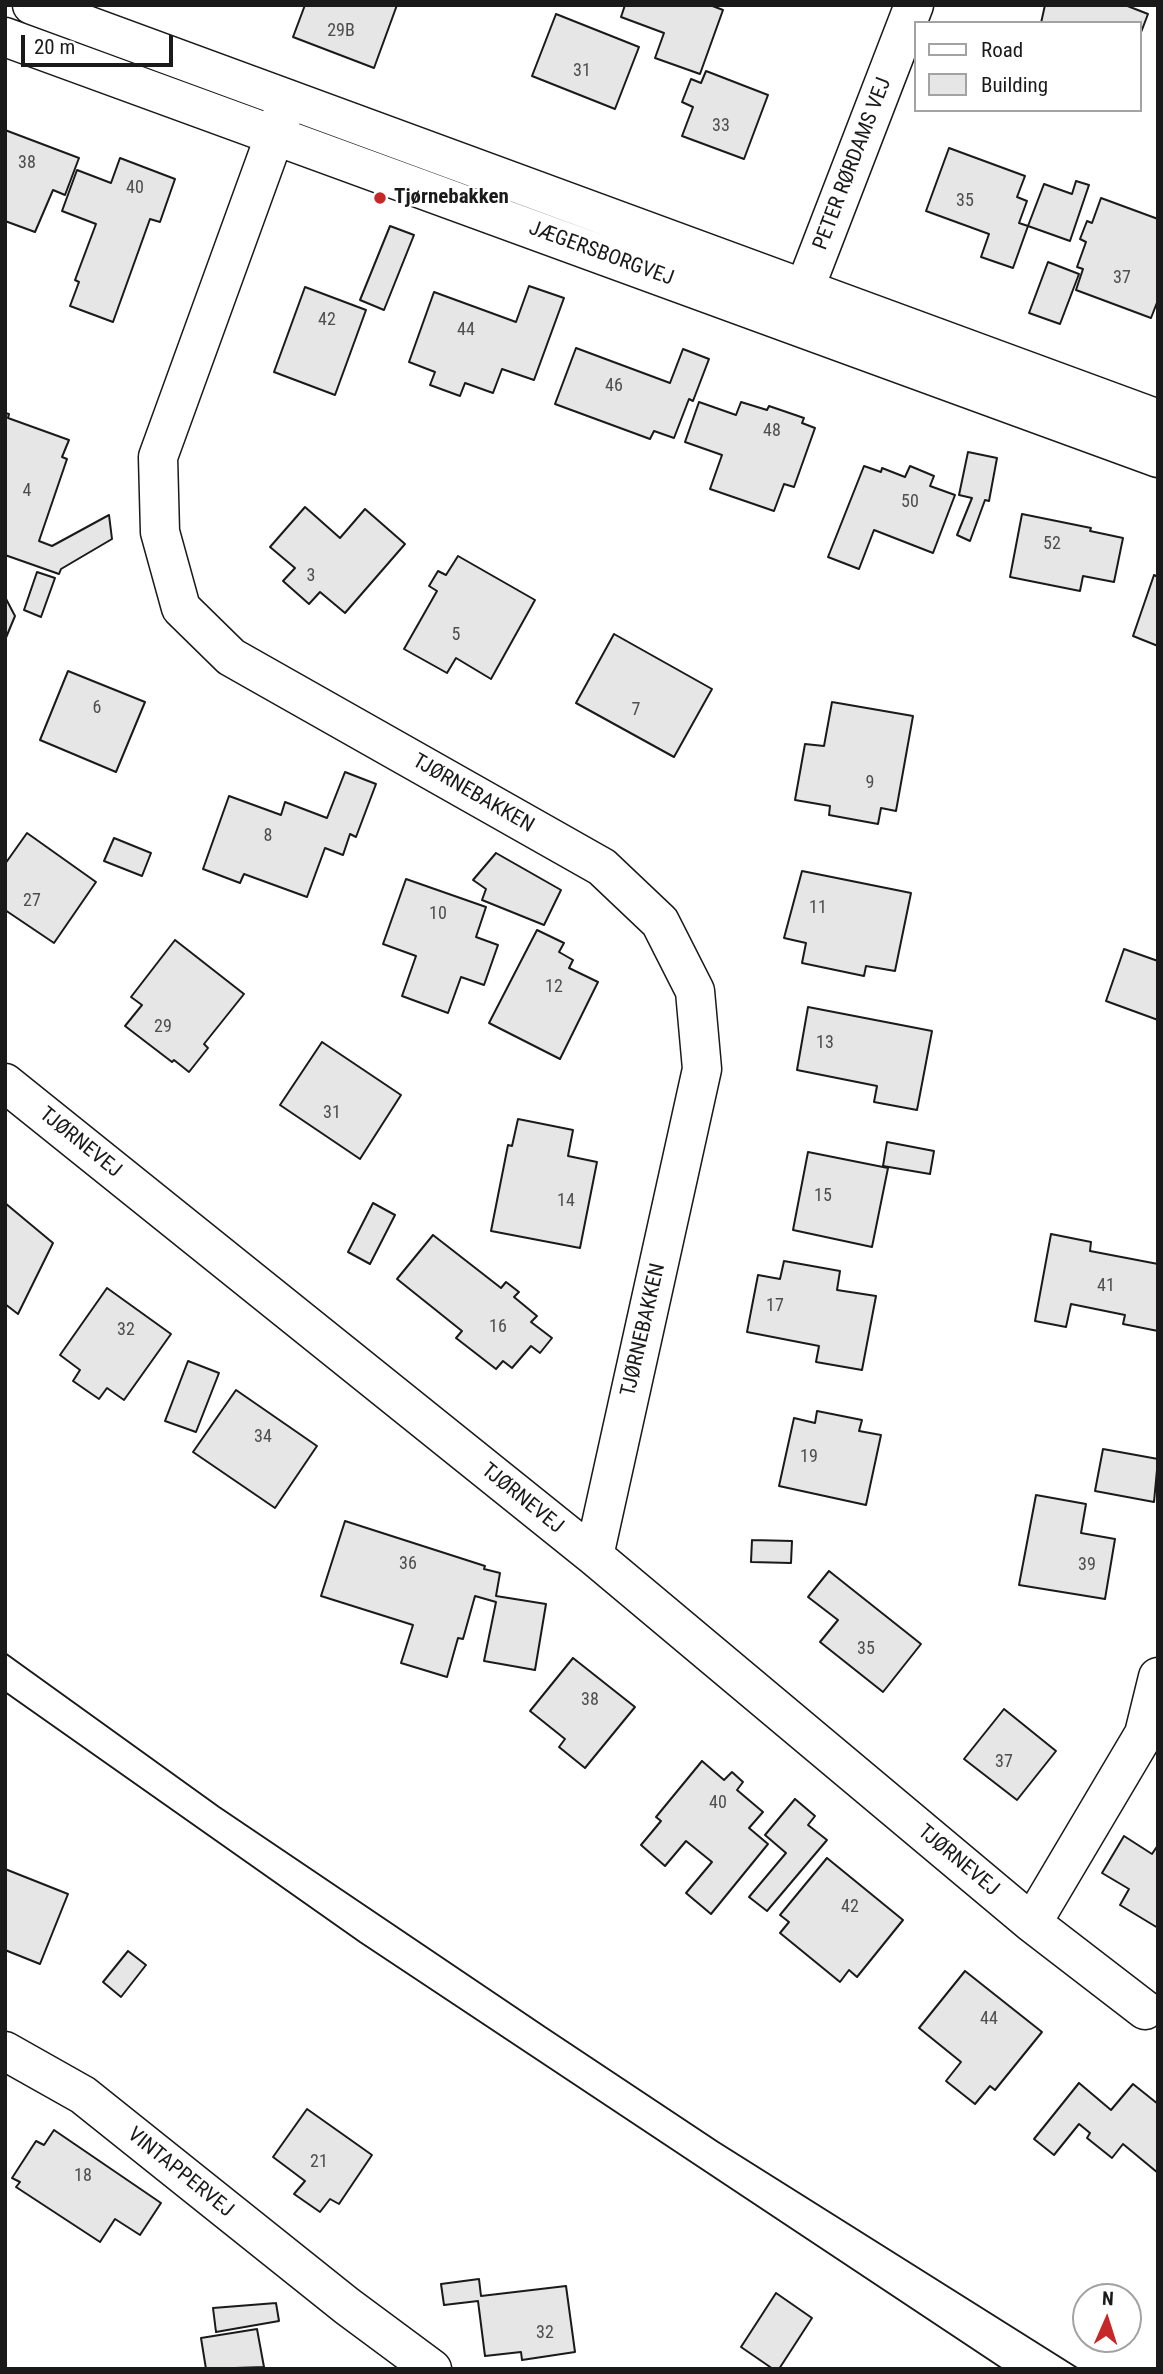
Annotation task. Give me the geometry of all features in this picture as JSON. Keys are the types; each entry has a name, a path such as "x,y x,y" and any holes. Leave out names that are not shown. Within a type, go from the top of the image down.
{"street":[{"name":"JÆGERSBORGVEJ","path":"32,5 288,99 798,306 1158,458"},
{"name":"PETER RØRDAMS VEJ","path":"798,306 914,5"},
{"name":"JÆGERSBORGVEJ","path":"5,37 275,136 798,306 1158,419"},
{"name":"TJØRNEBAKKEN","path":"288,99 158,457 160,533 181,608 231,657 602,867 660,922 695,991 702,1069 594,1556"},
{"name":"TJØRNEVEJ","path":"5,1083 594,1556 1032,1923 1145,2010"},
{"path":"1032,1923 1144,1734 1158,1677"},
{"name":"VINTAPPERVEJ","path":"5,2050 83,2095 347,2306 432,2369"}],"building":[{"path":"305,5 397,5 374,68 293,37"},
{"path":"625,5 710,5 723,10 700,74 655,58 664,33 621,17"},
{"path":"1045,5 1125,5 1148,14 1142,30 1142,21 1041,21"},
{"path":"556,14 639,47 615,109 532,76"},
{"path":"706,71 768,95 744,159 682,136 693,107 682,102 691,79 701,83"},
{"path":"5,130 79,158 65,195 53,190 35,232 5,221"},
{"path":"949,148 1025,176 1017,197 1027,201 1019,223 1028,226 1013,268 981,257 989,234 926,211"},
{"path":"120,158 175,179 160,222 150,219 113,322 70,306 79,282 75,280 96,224 62,211 77,170 111,183"},
{"path":"1076,181 1089,185 1070,241 1028,226 1044,184 1072,194"},
{"path":"1101,198 1158,219 1158,300 1151,318 1076,290 1083,269 1077,267 1086,242 1080,239 1087,221 1092,223"},
{"path":"390,226 414,235 384,310 360,300"},
{"path":"1048,262 1079,274 1060,324 1029,313"},
{"path":"529,286 564,298 534,380 502,369 493,393 465,383 460,396 430,385 435,372 409,362 434,292 516,322"},
{"path":"305,287 366,310 335,395 274,372"},
{"path":"576,348 670,383 683,349 709,359 693,401 689,399 674,438 654,431 650,439 555,404"},
{"path":"699,402 736,415 741,402 767,410 769,406 804,418 802,423 815,428 794,487 784,484 774,511 710,489 722,455 685,442"},
{"path":"5,413 9,414 8,418 69,440 62,457 67,459 39,541 52,546 109,515 112,539 61,569 59,574 5,555"},
{"path":"968,452 997,458 989,501 985,500 970,541 957,535 972,498 959,495"},
{"path":"864,466 881,472 882,468 905,477 910,466 934,476 930,486 955,495 933,553 874,530 859,569 828,557"},
{"path":"305,507 340,538 365,509 405,544 345,613 320,592 309,604 283,581 295,568 270,547"},
{"path":"1022,514 1091,528 1090,531 1123,538 1114,582 1083,576 1080,591 1010,577"},
{"path":"458,556 535,600 491,679 456,658 447,673 404,649 437,591 429,586 438,571 446,575"},
{"path":"37,572 55,578 41,617 24,610"},
{"path":"1154,575 1158,577 1158,646 1133,636"},
{"path":"5,597 15,616 5,640"},
{"path":"614,634 712,689 674,757 576,703"},
{"path":"68,671 145,702 116,772 40,740"},
{"path":"832,702 913,716 896,811 881,808 878,824 829,815 830,806 795,800 805,744 824,746"},
{"path":"345,772 376,784 356,837 350,834 343,855 325,848 307,897 244,874 240,883 203,869 229,796 281,815 285,802 327,818"},
{"path":"27,833 96,882 54,943 5,910 5,864"},
{"path":"114,838 151,853 142,876 104,861"},
{"path":"496,853 561,890 544,925 482,900 486,889 473,880"},
{"path":"802,871 911,893 895,971 866,966 864,976 802,963 806,943 784,938"},
{"path":"406,879 486,907 476,937 498,945 484,985 461,977 448,1013 402,996 416,956 383,944"},
{"path":"537,930 564,943 559,952 573,960 569,968 598,982 560,1059 489,1023"},
{"path":"175,940 244,994 204,1044 208,1048 189,1072 125,1026 142,1005 131,997"},
{"path":"1124,949 1158,961 1158,1020 1106,1001"},
{"path":"808,1007 932,1031 917,1110 874,1102 877,1086 797,1070"},
{"path":"322,1042 401,1095 360,1159 280,1105"},
{"path":"518,1119 573,1130 568,1156 597,1162 580,1248 491,1231 508,1145 512,1146"},
{"path":"887,1142 934,1151 930,1174 883,1166"},
{"path":"808,1152 888,1168 872,1247 793,1230"},
{"path":"5,1203 53,1243 18,1314 5,1304"},
{"path":"373,1203 395,1215 370,1264 348,1252"},
{"path":"1051,1234 1091,1242 1090,1251 1158,1264 1158,1331 1123,1324 1125,1315 1071,1304 1066,1327 1035,1321"},
{"path":"433,1235 501,1288 506,1282 519,1292 514,1297 537,1316 531,1322 552,1338 540,1353 531,1346 512,1368 503,1361 496,1369 456,1338 462,1331 397,1279"},
{"path":"784,1261 840,1271 837,1290 876,1296 862,1370 816,1362 819,1346 747,1332 758,1275 780,1279"},
{"path":"107,1288 171,1334 124,1400 107,1388 99,1399 73,1381 80,1370 60,1355"},
{"path":"188,1361 219,1373 196,1432 165,1421"},
{"path":"236,1390 317,1446 275,1508 193,1452"},
{"path":"817,1411 862,1420 859,1431 881,1435 866,1505 779,1486 794,1418 815,1423"},
{"path":"1103,1449 1158,1459 1154,1502 1095,1491"},
{"path":"1036,1495 1086,1504 1081,1533 1115,1539 1105,1599 1019,1585"},
{"path":"345,1521 485,1566 484,1569 500,1573 496,1596 546,1604 535,1670 484,1661 496,1602 475,1596 463,1639 458,1638 447,1677 401,1663 413,1625 321,1596"},
{"path":"752,1540 792,1541 791,1563 751,1562"},
{"path":"829,1571 921,1644 883,1692 820,1642 838,1620 808,1597"},
{"path":"573,1658 635,1707 585,1768 559,1747 565,1739 530,1711"},
{"path":"1004,1709 1056,1751 1017,1800 964,1759"},
{"path":"702,1761 724,1780 732,1772 743,1782 737,1790 763,1812 749,1828 768,1844 711,1914 686,1893 712,1862 686,1841 665,1866 641,1845 661,1821 656,1817"},
{"path":"795,1799 815,1816 808,1825 827,1840 767,1911 749,1897 786,1853 765,1835"},
{"path":"1124,1836 1152,1854 1158,1845 1158,1928 1120,1905 1129,1889 1102,1873"},
{"path":"827,1858 903,1920 857,1977 849,1970 840,1982 780,1933 789,1922 780,1915"},
{"path":"5,1869 68,1894 40,1964 5,1950"},
{"path":"128,1951 146,1965 121,1997 103,1982"},
{"path":"965,1971 1042,2032 995,2090 990,2086 975,2104 946,2081 961,2062 919,2028"},
{"path":"1079,2083 1111,2110 1133,2084 1158,2104 1158,2173 1123,2144 1112,2158 1087,2138 1090,2133 1079,2124 1054,2155 1034,2139"},
{"path":"307,2109 372,2155 339,2204 330,2199 320,2212 294,2194 305,2181 273,2157"},
{"path":"54,2130 161,2203 140,2235 115,2219 100,2242 16,2187 20,2182 12,2178 36,2141 44,2145"},
{"path":"479,2279 481,2296 566,2286 575,2352 522,2360 521,2352 485,2356 478,2301 444,2305 441,2284"},
{"path":"776,2293 812,2318 779,2369 773,2369 741,2347"},
{"path":"276,2303 279,2321 216,2332 213,2308"},
{"path":"257,2329 264,2367 206,2369 201,2338"}],"tram line":[{"path":"5,1653 219,1807 545,2027 718,2142 1079,2369"},
{"path":"5,1692 360,1942 1003,2369"}],"place":[{"name":"Tjørnebakken","path":"380,198"}]}
